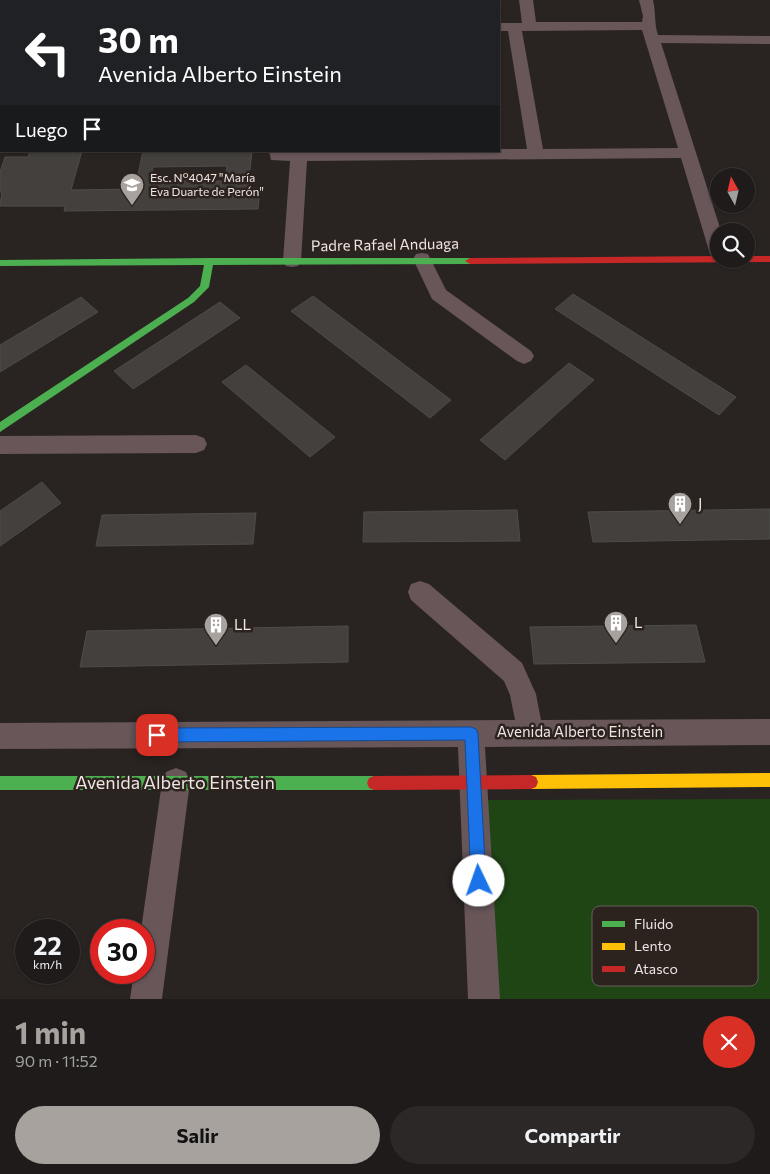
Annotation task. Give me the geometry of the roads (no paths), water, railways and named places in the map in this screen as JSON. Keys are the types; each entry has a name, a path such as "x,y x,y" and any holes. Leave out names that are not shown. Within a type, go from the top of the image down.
{"street":[{"path":"526,0 530,27"},
{"path":"646,0 650,16 650,32 710,226"},
{"path":"536,154 506,27 650,32 770,40"},
{"path":"277,152 277,156 396,153 687,153"},
{"path":"292,261 299,155"},
{"path":"422,259 439,294 524,356"},
{"name":"Padre Rafael Anduaga","path":"0,263 422,259 710,259"},
{"name":"Padre Rafael Anduaga","path":"755,259 770,259"},
{"path":"0,428 191,300 204,288 209,261"},
{"path":"0,445 196,444"},
{"path":"420,592 513,672 523,694 530,732"},
{"name":"Avenida Alberto Einstein","path":"0,736 770,732"},
{"path":"471,734 484,999"},
{"name":"Avenida Alberto Einstein","path":"0,783 474,783 770,780"},
{"path":"146,999 176,782"}],"place":[{"name":"Esc. N°4047 \"María Eva Duarte de Perón\"","path":"132,206"},
{"name":"J","path":"680,525"},
{"name":"L","path":"616,644"},
{"name":"LL","path":"216,646"}]}
